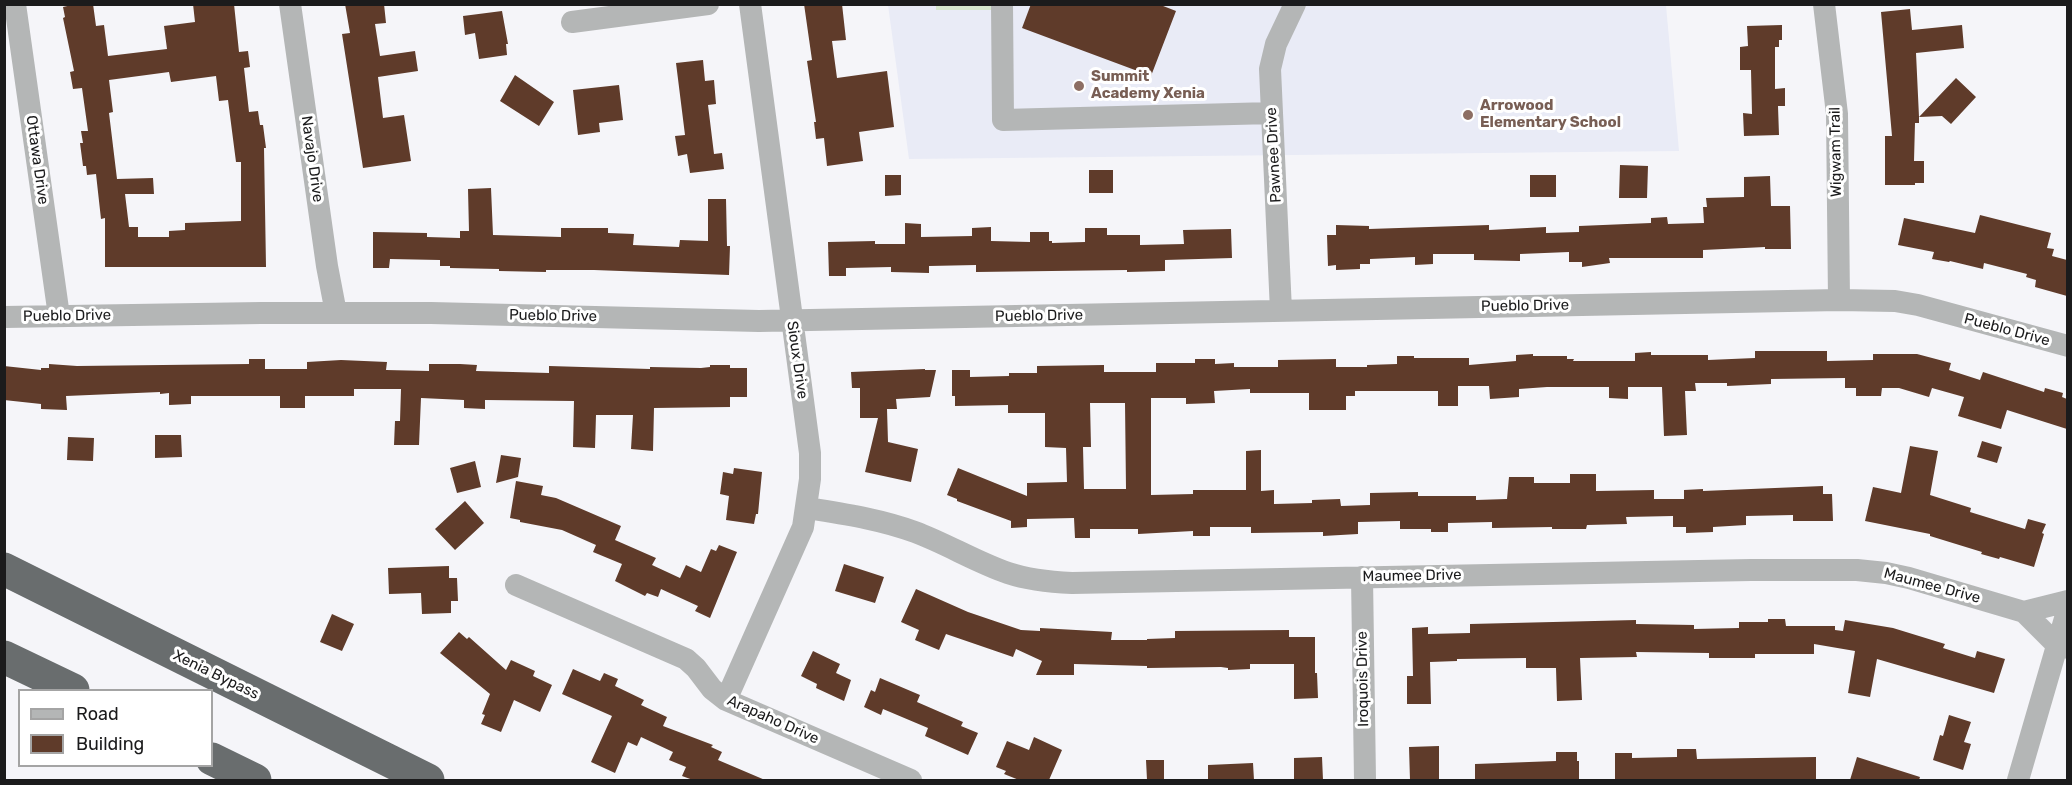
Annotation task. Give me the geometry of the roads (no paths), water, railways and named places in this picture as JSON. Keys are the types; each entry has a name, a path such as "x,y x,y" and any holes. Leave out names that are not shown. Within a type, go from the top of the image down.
{"highway":[{"name":"Xenia Bypass","path":"4,569 428,780"},
{"path":"136,635 454,780"},
{"path":"4,657 71,689"},
{"path":"213,759 255,780"}],"street":[{"name":"Ottawa Drive","path":"15,4 59,316"},
{"name":"Navajo Drive","path":"290,4 327,266 336,313"},
{"path":"572,22 708,4"},
{"name":"Sioux Drive","path":"726,700 803,527 810,479 810,453 750,4"},
{"path":"1002,4 1004,120 1272,113"},
{"name":"Pawnee Drive","path":"1281,311 1270,69 1276,44 1295,4"},
{"name":"Wigwam Trail","path":"1824,4 1837,114 1839,300"},
{"name":"Pueblo Drive","path":"4,317 431,313 792,321 1839,300 1895,301 1918,305 2067,346"},
{"name":"Maumee Drive","path":"807,508 892,524 919,533 1006,572 1047,582 1857,570 1909,578 2024,612 2062,646"},
{"name":"Iroquois Drive","path":"1362,577 1365,780"},
{"name":"Arapaho Drive","path":"516,585 686,659 712,689 726,700 911,780"},
{"path":"2024,612 2067,601"},
{"path":"2018,780 2062,646 2067,608"}],"place":[{"name":"Summit Academy Xenia","path":"1079,86"},
{"name":"Arrowood Elementary School","path":"1468,115"}]}
